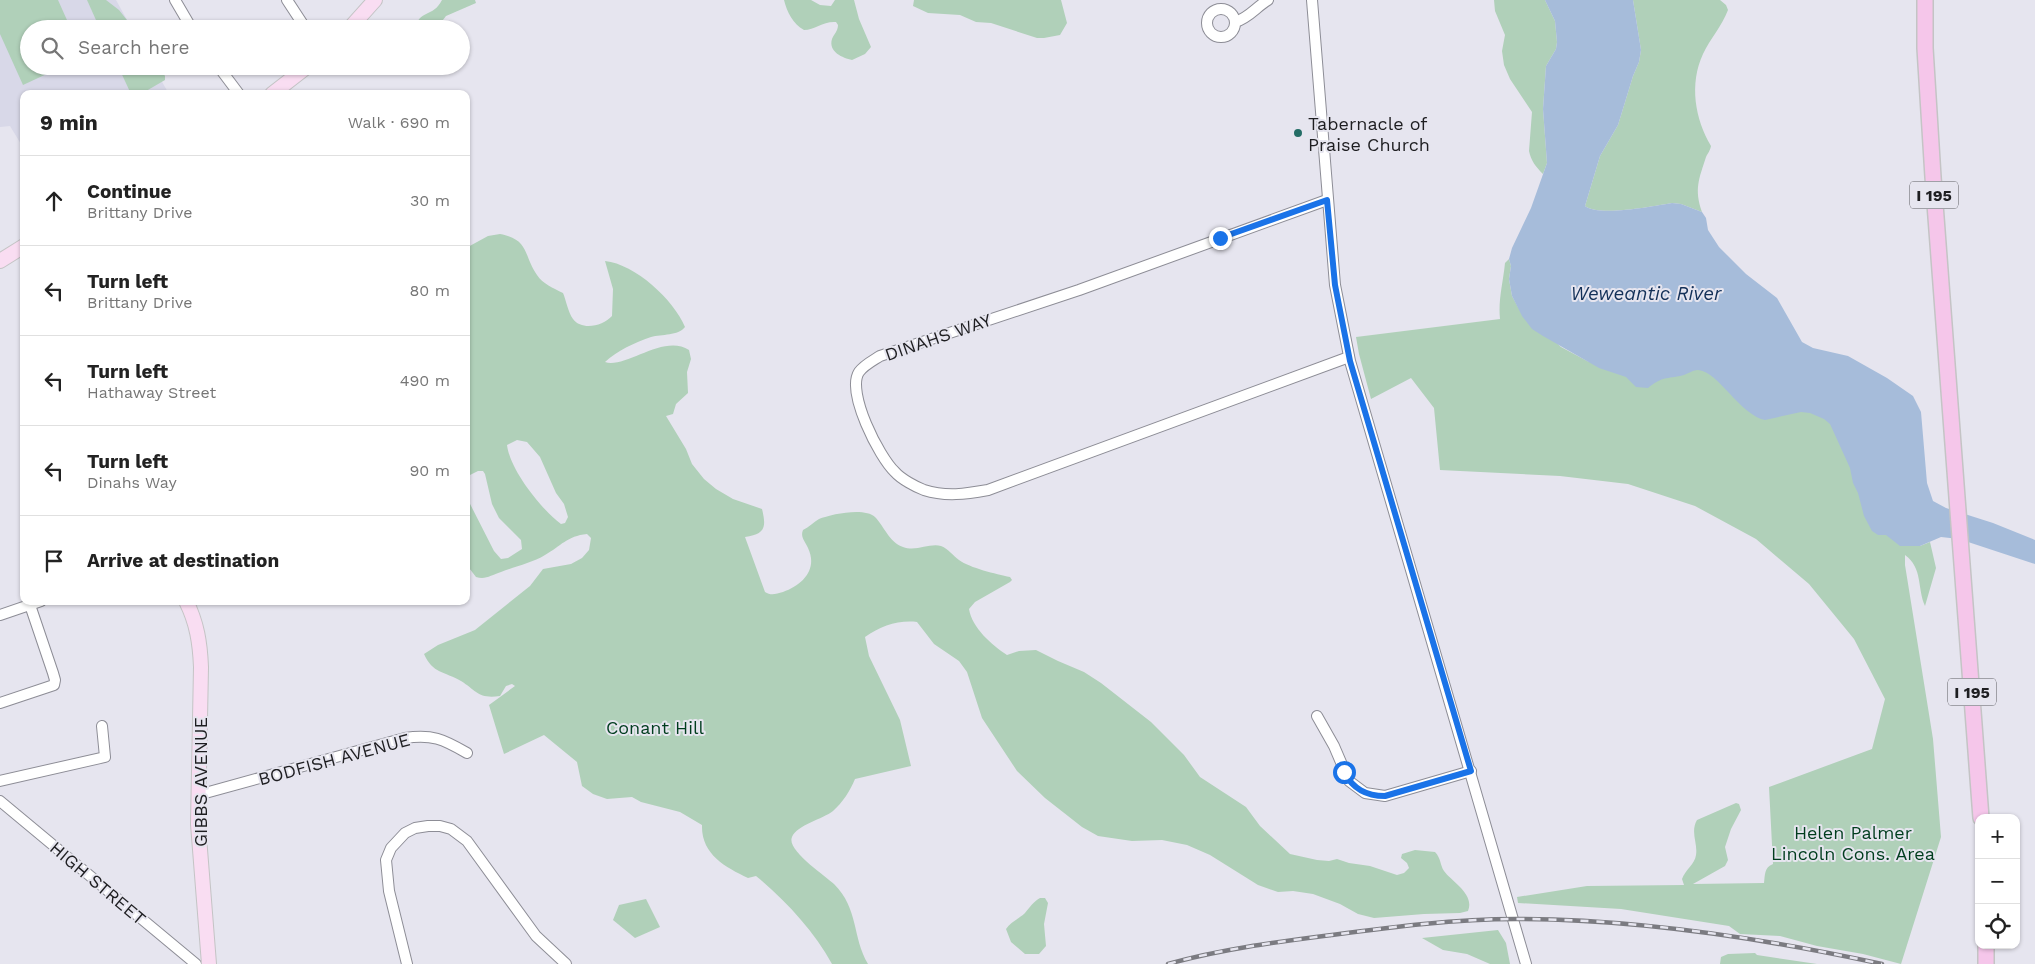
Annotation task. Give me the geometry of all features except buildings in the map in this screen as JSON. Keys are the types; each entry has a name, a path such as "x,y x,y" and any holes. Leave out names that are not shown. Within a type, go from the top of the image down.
{"highway":[{"name":"I 195","path":"1926,0 1926,48 1932,177 1981,814"},
{"path":"1986,949 1986,964"}],"main road":[{"path":"356,20 372,1"},
{"path":"277,90 296,75"},
{"path":"0,261 20,248"},
{"name":"GIBBS AVENUE","path":"188,605 196,624 200,643 198,795 200,863 209,964"}],"street":[{"path":"175,0 187,20"},
{"path":"287,0 300,20"},
{"path":"1235,22 1249,16 1268,0"},
{"path":"1312,0 1335,285 1349,357 1526,964"},
{"path":"225,75 236,90"},
{"name":"DINAHS WAY","path":"1327,200 1079,290 880,356 860,372 856,386 861,409 874,444 895,473 922,490 944,495 961,495 988,490 1349,357"},
{"path":"0,615 30,605 55,680 54,685 0,703"},
{"path":"1317,716 1334,746 1349,781 1365,793 1385,796 1471,771"},
{"path":"0,781 105,757 102,726"},
{"name":"BODFISH AVENUE","path":"198,795 404,738 433,736 447,741 467,753"},
{"name":"HIGH STREET","path":"0,802 196,964"},
{"path":"407,964 389,891 386,860 391,848 405,833 415,828 440,826 451,829 467,841 536,936 566,964"}],"shaded area":[{"path":"0,0 116,0 127,20 20,20 20,75 158,75 167,90 20,90 20,142 10,126 0,127"}],"green space":[{"path":"0,0 58,0 67,20 20,20 20,75 45,75 23,85 0,34"},
{"path":"87,0 106,0 119,10 127,20 96,20"},
{"path":"442,0 475,0 476,3 446,16 443,20 419,20 438,6"},
{"path":"784,0 811,0 820,5 831,6 835,0 854,0 859,19 871,47 865,54 852,60 837,54 831,44 838,27 836,22 804,30 791,17"},
{"path":"914,0 1061,0 1067,23 1060,35 1037,38 991,23 976,22 960,15 928,13 913,6"},
{"path":"1494,0 1545,0 1555,21 1556,49 1546,66 1543,109 1547,163 1543,174 1534,164 1529,151 1532,112 1510,79 1504,65 1502,51 1505,35 1495,11"},
{"path":"1633,0 1720,0 1726,5 1728,10 1723,22 1703,54 1696,77 1695,89 1698,113 1705,136 1711,146 1698,184 1698,197 1702,212 1681,204 1672,203 1614,211 1602,211 1585,206 1600,156 1618,125 1639,62 1641,50"},
{"path":"122,75 165,76 165,80 148,90 129,90"},
{"name":"Conant Hill","path":"500,234 516,240 521,244 539,278 563,293 571,316 577,323 582,325 598,325 612,316 613,289 605,261 629,269 641,276 663,295 680,317 685,327 678,332 651,337 638,342 621,350 605,362 623,361 657,348 668,346 679,346 689,350 691,359 687,372 688,393 676,404 673,414 666,416 686,449 692,464 704,479 733,499 762,509 764,526 760,532 745,537 765,592 776,594 783,592 797,585 807,575 810,569 811,556 802,537 803,530 819,519 848,512 864,512 875,517 890,538 898,545 913,549 936,545 941,546 970,566 1010,577 1012,580 1010,582 975,602 969,609 978,629 1001,651 1007,655 1019,651 1036,650 1084,672 1101,683 1151,722 1184,755 1200,777 1246,807 1260,826 1290,854 1317,860 1329,861 1337,859 1370,866 1397,875 1404,873 1409,868 1407,863 1401,858 1402,854 1415,850 1435,852 1444,871 1466,894 1469,905 1468,911 1374,918 1358,914 1340,904 1313,894 1293,891 1278,892 1258,885 1210,855 1187,845 1162,840 1132,841 1098,836 1082,827 1045,798 1017,771 982,718 967,672 959,661 934,644 917,622 903,622 890,625 865,637 869,656 900,720 911,766 855,779 846,796 833,811 799,829 792,837 795,849 834,884 848,903 859,944 868,964 832,964 808,928 778,895 756,876 748,878 723,864 710,852 703,835 702,825 680,812 641,802 632,797 607,799 593,794 582,786 577,762 544,735 504,754 489,705 515,686 512,684 506,686 500,696 482,695 461,681 435,669 424,654 438,645 475,630 530,586 543,569 571,564 582,558 589,550 591,538 587,534 574,537 540,558 486,578 476,577 470,569 470,504 494,551 501,559 508,558 522,549 521,540 499,518 492,504 483,471 470,475 470,246 488,236","holes":["517,440 527,442 540,457 556,493 564,504 568,517 565,523 561,524 536,499 514,466 507,445"]},
{"name":"Helen Palmer Lincoln Cons. Area","path":"1509,259 1511,266 1509,279 1512,296 1518,307 1561,347 1589,362 1594,333 1823,409 1920,546 1930,542 1936,568 1925,606 1915,566 1905,555 1905,565 1933,739 1941,837 1901,964 1780,936 1740,934 1729,926 1621,909 1518,903 1517,897 1587,886 1684,885 1682,879 1696,855 1694,829 1697,820 1736,803 1739,804 1741,810 1731,829 1725,847 1728,860 1725,866 1693,884 1764,883 1766,869 1773,864 1769,787 1872,749 1885,699 1854,639 1809,584 1756,539 1695,506 1628,484 1560,476 1440,470 1434,408 1411,378 1371,399 1356,337 1500,319 1500,298 1505,263"},
{"path":"1040,898 1045,898 1048,903 1044,924 1046,946 1039,954 1025,954 1011,942 1006,929"},
{"path":"646,899 660,927 635,938 613,920 619,905"},
{"path":"1498,930 1506,943 1510,964 1490,964 1467,954 1443,950 1422,938"},
{"path":"1755,953 1757,955 1817,964 1720,964 1721,957 1728,954"}],"water":[{"name":"Weweantic River","path":"1545,0 1633,0 1641,50 1639,62 1618,125 1600,156 1585,206 1602,211 1614,211 1672,203 1681,204 1702,212 1706,218 1708,230 1719,247 1746,274 1777,298 1802,342 1813,348 1848,356 1887,378 1913,396 1921,412 1927,483 1933,501 1946,508 1993,523 2035,540 2035,564 1959,539 1941,537 1920,546 1900,546 1886,535 1878,535 1872,531 1864,516 1850,468 1830,424 1824,419 1810,413 1801,412 1765,420 1747,410 1706,372 1698,370 1663,379 1648,388 1636,387 1626,377 1599,368 1532,329 1522,316 1512,296 1509,279 1511,266 1509,259 1512,248 1531,208 1547,163 1543,109 1546,66 1556,49 1557,42 1555,21"}],"railway":[{"path":"1168,964 1270,943 1378,929 1470,920 1516,919 1608,922 1654,926 1746,938 1882,964"}],"place":[{"name":"Tabernacle of Praise Church","path":"1298,133"}],"route":[{"path":"1220,238 1327,200 1335,285 1350,361 1471,771 1385,796 1365,793 1356,788 1344,772"}]}
